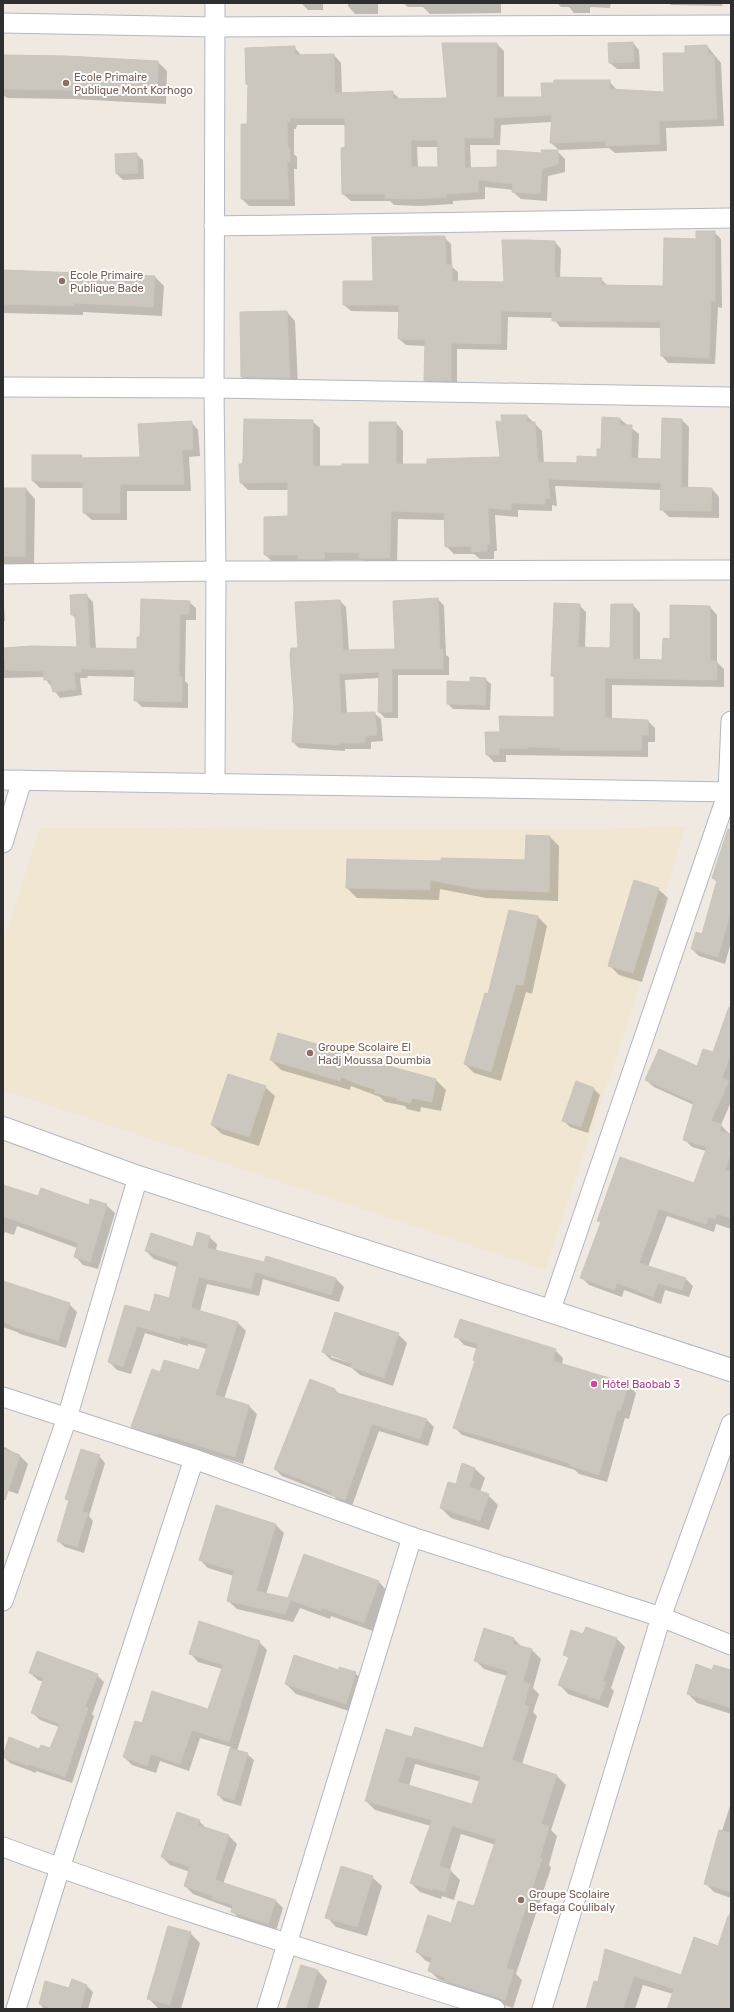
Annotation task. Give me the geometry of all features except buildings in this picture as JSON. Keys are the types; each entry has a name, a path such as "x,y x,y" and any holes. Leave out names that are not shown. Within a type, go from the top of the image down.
{"street":[{"path":"215,3 215,784"},
{"path":"3,23 214,27 731,25"},
{"path":"214,226 731,218"},
{"path":"3,387 214,388 731,397"},
{"path":"3,574 216,571 731,570"},
{"path":"550,1312 729,792 731,721"},
{"path":"3,780 729,792"},
{"path":"3,843 22,780"},
{"path":"3,1128 138,1177 731,1370"},
{"path":"3,1601 67,1418 138,1177"},
{"path":"3,1397 194,1459 412,1537 661,1617 731,1645"},
{"path":"542,2009 661,1617 731,1424"},
{"path":"16,2009 60,1868 194,1459"},
{"path":"267,2009 412,1537"},
{"path":"3,1847 60,1868 495,2009"}],"shaded area":[{"name":"Groupe Scolaire El Hadj Moussa Doumbia","path":"685,826 630,1016 545,1270 3,1090 3,944 40,828 577,830"}],"place":[{"name":"Ecole Primaire Publique Mont Korhogo","path":"66,83"},
{"name":"Ecole Primaire Publique Bade","path":"62,281"},
{"name":"Groupe Scolaire El Hadj Moussa Doumbia","path":"310,1053"},
{"name":"Hôtel Baobab 3","path":"594,1384"},
{"name":"Groupe Scolaire Befaga Coulibaly","path":"521,1900"}]}
